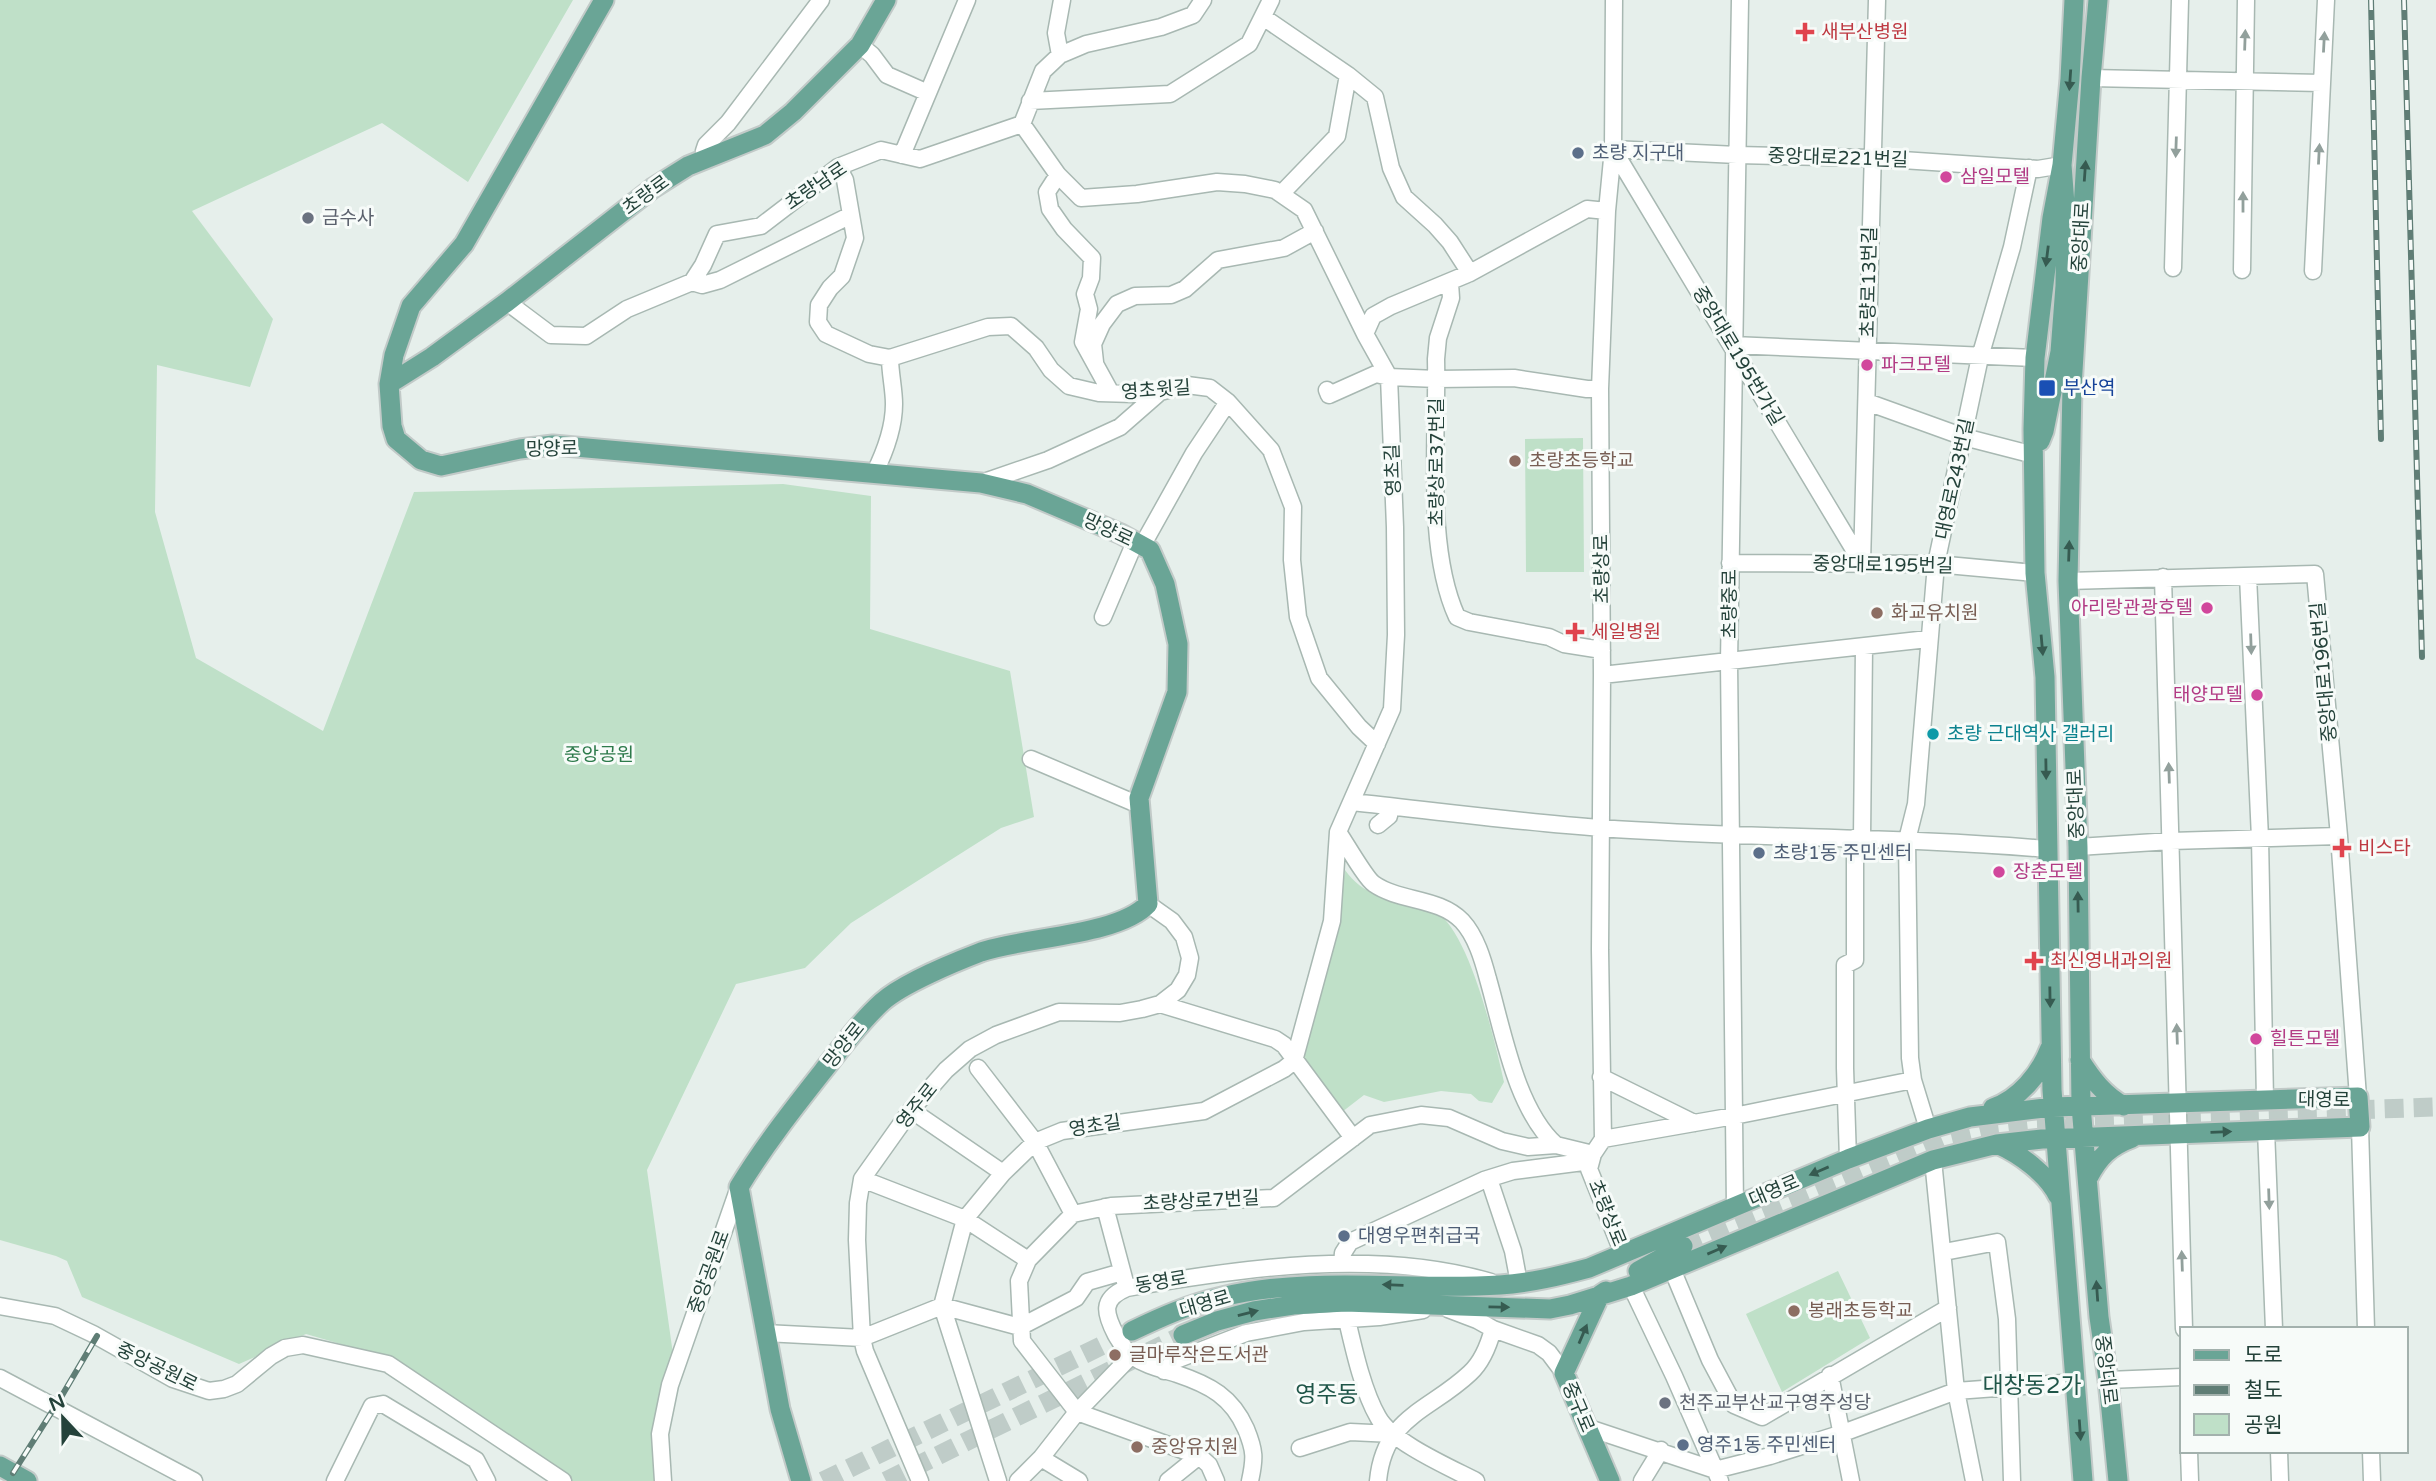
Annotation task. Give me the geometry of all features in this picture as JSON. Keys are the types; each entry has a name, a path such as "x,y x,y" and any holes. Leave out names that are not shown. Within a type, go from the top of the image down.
{"main road":[{"name":"망양로","path":"604,0 464,244 411,306 394,355 389,384 392,426 396,439 421,460 441,466 520,449 553,445 981,483 1027,495 1150,550 1166,584 1178,644 1177,692 1141,791 1139,805 1148,904 1132,917 1086,930 983,951 919,980 883,1000 764,1147 739,1187"},
{"name":"초량로","path":"389,384 432,357 653,188 688,166 765,135 793,112 860,45 886,0"},
{"name":"중앙대로","path":"2074,0 2062,165 2052,218 2035,358 2034,455 2035,573 2045,677 2053,1107 2083,1481"},
{"name":"중앙대로","path":"2098,0 2073,387 2068,581 2077,847 2081,1106 2099,1317 2118,1481"},
{"name":"중앙대로","path":"2034,455 2044,431 2060,352 2066,286 2066,217 2062,165"},
{"path":"1970,1116 2003,1105 2024,1088 2045,1063 2052,1044"},
{"path":"2080,1060 2110,1098 2124,1106"},
{"name":"대영로","path":"1132,1331 1164,1316 1211,1300 1283,1287 1436,1277 1509,1284 1546,1280 1589,1268 1848,1159 1970,1116 2053,1107 2358,1097 2360,1128 2084,1136 1997,1143 1933,1160 1631,1286 1550,1308 1345,1302 1293,1305 1254,1311 1217,1321 1183,1335"},
{"path":"2088,1178 2102,1155 2115,1144 2140,1135"},
{"path":"1997,1143 2010,1149 2051,1181 2060,1199"},
{"path":"739,1187 779,1409 802,1481"},
{"path":"1589,1268 1683,1246 1601,1295"},
{"name":"중구로","path":"1601,1295 1564,1373 1610,1481"},
{"path":"0,1466 27,1481"}],"street":[{"path":"708,159 704,151 706,145 727,123 821,0"},
{"path":"902,155 967,0"},
{"path":"1060,55 1056,33 1062,0"},
{"path":"1022,124 1043,71 1060,55 1086,44 1160,27 1193,15 1203,0"},
{"path":"1030,101 1170,93 1249,44 1271,0"},
{"name":"초량상로","path":"1614,0 1613,149 1607,211 1600,389 1603,1139 1592,1157 1589,1169 1623,1254"},
{"name":"초량중로","path":"1735,1208 1729,662 1740,0"},
{"name":"초량로13번길","path":"1862,564 1877,0"},
{"path":"2173,268 2180,0"},
{"path":"2242,270 2246,0"},
{"path":"2313,271 2326,0"},
{"path":"1264,18 1348,75 1375,97 1387,156 1404,197 1450,242 1470,273"},
{"path":"860,45 872,55 887,75 928,93"},
{"path":"1281,194 1337,136 1348,75"},
{"path":"2091,78 2322,83"},
{"name":"영초길","path":"942,1306 965,1219 1003,1173 1035,1142 1062,1130 1203,1111 1284,1069 1294,1060 1332,921 1338,832 1392,709 1396,635 1389,377 1304,210 1275,190 1217,182 1127,195 1082,198 1058,176 1022,124"},
{"name":"초량남로","path":"692,282 717,234 761,226 838,166 881,150 920,159 1022,124"},
{"name":"중앙대로221번길","path":"1613,149 1872,158 2029,168 2062,165"},
{"name":"중앙대로195번가길","path":"1613,149 1862,564"},
{"path":"838,166 845,180 855,238 842,276 819,305 818,322 826,334 869,354 890,358 894,402 892,428 874,474"},
{"name":"대영로243번길","path":"1928,1129 1913,1080 1910,1058 1907,839 1916,804 1928,639 1936,564 1980,357 2012,247 2029,168"},
{"path":"1058,176 1047,192 1050,209 1091,258 1091,278 1085,294 1089,310 1083,342 1111,393"},
{"path":"1365,334 1373,316 1382,311 1450,283 1587,209 1607,211"},
{"path":"506,302 551,335 586,336 627,309 692,282 702,285 720,280 851,215"},
{"path":"1095,362 1093,344 1102,324 1117,304 1135,296 1171,295 1185,289 1218,260 1284,248 1315,231"},
{"name":"초량상로37번길","path":"1450,283 1451,298 1438,338 1436,528 1450,601 1457,617 1469,622 1602,650"},
{"name":"영초윗길","path":"890,358 988,327 1011,326 1036,348 1051,370 1069,386 1111,393 1160,392 1187,385 1210,388 1228,402 1272,450 1293,508 1293,560 1298,617 1319,678 1359,727 1377,744"},
{"path":"1733,345 2035,358"},
{"path":"1327,390 1329,394 1376,374 1437,379 1514,378 1600,389"},
{"path":"981,483 1030,467 1120,427 1160,392"},
{"path":"1103,617 1138,544 1228,402"},
{"path":"1867,402 1964,437 2034,455"},
{"path":"1030,467 1035,488 1048,503"},
{"name":"중앙대로195번길","path":"1730,563 1936,564 2035,573"},
{"name":"중앙대로196번길","path":"2068,581 2315,574 2339,836 2358,1097"},
{"path":"2248,576 2260,838 2265,1100"},
{"path":"2163,577 2185,1327"},
{"path":"1602,675 1928,639"},
{"path":"1848,1159 1845,965 1855,960 1864,646"},
{"path":"1031,759 1139,805"},
{"path":"1352,802 1600,828 1731,835 1907,839 2047,849"},
{"path":"1338,832 1371,883 1395,894 1442,908 1462,922 1480,953 1509,1060 1544,1134 1556,1146"},
{"path":"2077,847 2339,836"},
{"path":"1148,904 1172,921 1184,937 1190,958 1187,975 1178,990 1160,1004"},
{"path":"1160,1004 1275,1039 1284,1045 1353,1138"},
{"name":"영주로","path":"920,1481 895,1426 862,1338 858,1203 862,1179 911,1110 946,1070 970,1049 996,1035 1059,1012 1120,1013 1160,1004"},
{"path":"978,1068 1035,1142 1073,1214 1028,1260 1019,1281 1022,1342 1077,1412 1199,1456 1209,1465 1216,1481"},
{"path":"1601,1077 1694,1123"},
{"path":"1603,1139 1913,1080"},
{"path":"911,1110 1003,1173"},
{"name":"초량상로7번길","path":"1073,1214 1105,1207 1274,1198 1370,1125 1421,1115 1449,1118 1502,1140 1528,1147 1556,1146 1592,1157"},
{"path":"2360,1128 2366,1327"},
{"path":"2266,1130 2274,1327"},
{"path":"1342,1264 1343,1253 1350,1242 1416,1210 1513,1171 1592,1157"},
{"path":"1933,1160 1956,1391 1974,1481"},
{"path":"862,1179 965,1219 1028,1260"},
{"path":"1489,1179 1513,1251 1509,1284"},
{"name":"중앙공원로","path":"663,1481 660,1434 670,1385 739,1187"},
{"path":"1105,1207 1127,1288"},
{"path":"1944,1252 1997,1241 2007,1319 2012,1481"},
{"name":"동영로","path":"1131,1356 1110,1322 1107,1310 1108,1301 1117,1292 1127,1288 1206,1275 1342,1264 1407,1264 1436,1277"},
{"path":"1672,1269 1710,1360 1734,1405 1762,1417 1948,1308"},
{"path":"765,1333 862,1338 942,1306 1020,1327 1076,1298 1087,1282 1122,1272"},
{"path":"1631,1286 1675,1376 1718,1475"},
{"name":"중앙공원로","path":"0,1306 55,1316 173,1379 209,1391 224,1390 237,1384 271,1356 285,1348 303,1345 388,1364 519,1449 563,1481"},
{"path":"942,1306 998,1481"},
{"path":"1164,1371 1176,1360 1247,1333 1304,1322 1396,1315 1440,1306 1538,1345 1549,1353 1564,1373"},
{"path":"1347,1320 1362,1377 1378,1419 1393,1434 1476,1481"},
{"path":"1378,1481 1380,1463 1393,1434 1413,1413 1472,1372 1489,1344 1493,1329"},
{"path":"1018,1481 1041,1458 1077,1412 1131,1356 1225,1396 1240,1416 1255,1449 1250,1481"},
{"path":"1830,1376 1851,1481"},
{"path":"2108,1380 2180,1377"},
{"path":"0,1378 194,1481"},
{"path":"1586,1427 1661,1450 1718,1475 1956,1391 2076,1382"},
{"path":"335,1481 372,1406 383,1404 476,1460 486,1481"},
{"path":"1300,1448 1350,1432 1393,1434"},
{"path":"1642,1481 1661,1450"},
{"path":"2189,1453 2190,1481"},
{"path":"2279,1453 2280,1481"},
{"path":"2371,1453 2372,1481"},
{"path":"1168,1481 1199,1456"},
{"path":"1041,1458 1079,1481"}],"green space":[{"name":"중앙공원","path":"0,0 573,0 468,182 382,123 192,211 273,319 250,387 157,365 155,512 196,658 323,731 414,492 783,484 871,496 870,629 1010,671 1034,817 1001,828 851,923 805,968 736,984 647,1170 673,1354 653,1433 654,1481 570,1481 389,1358 306,1334 239,1364 82,1297 67,1261 0,1240"},
{"path":"1583,438 1584,572 1526,572 1525,439"},
{"path":"1345,870 1359,885 1376,895 1428,908 1448,923 1470,964 1494,1041 1504,1082 1492,1103 1479,1101 1471,1094 1441,1091 1384,1102 1364,1095 1342,1112 1298,1063 1327,968 1338,920"},
{"path":"1838,1271 1870,1338 1782,1392 1746,1314"}],"tunnel":[{"path":"1683,1246 1945,1138 1995,1126 2036,1121 2436,1107"},
{"path":"823,1481 1132,1331"},
{"path":"886,1481 1183,1335"}],"railway":[{"path":"2371,0 2381,439"},
{"path":"2404,0 2422,657"},
{"path":"57,1404 97,1336"},
{"path":"13,1473 53,1410"}],"place":[{"name":"새부산병원","path":"1805,32"},
{"name":"초량 지구대","path":"1578,153"},
{"name":"삼일모텔","path":"1946,177"},
{"name":"금수사","path":"308,218"},
{"name":"파크모텔","path":"1867,365"},
{"name":"부산역","path":"2047,388"},
{"name":"초량초등학교","path":"1515,461"},
{"name":"아리랑관광호텔","path":"2207,608"},
{"name":"화교유치원","path":"1877,613"},
{"name":"세일병원","path":"1575,632"},
{"name":"태양모텔","path":"2257,695"},
{"name":"초량 근대역사 갤러리","path":"1933,734"},
{"name":"비스타","path":"2342,848"},
{"name":"초량1동 주민센터","path":"1759,853"},
{"name":"장춘모텔","path":"1999,872"},
{"name":"최신영내과의원","path":"2034,961"},
{"name":"힐튼모텔","path":"2256,1039"},
{"name":"대영우편취급국","path":"1344,1236"},
{"name":"봉래초등학교","path":"1794,1311"},
{"name":"글마루작은도서관","path":"1115,1355"},
{"name":"천주교부산교구영주성당","path":"1665,1403"},
{"name":"영주1동 주민센터","path":"1683,1445"},
{"name":"중앙유치원","path":"1137,1447"}],"district":[{"name":"대창동2가","path":"2032,1386"},
{"name":"영주동","path":"1327,1395"}]}
